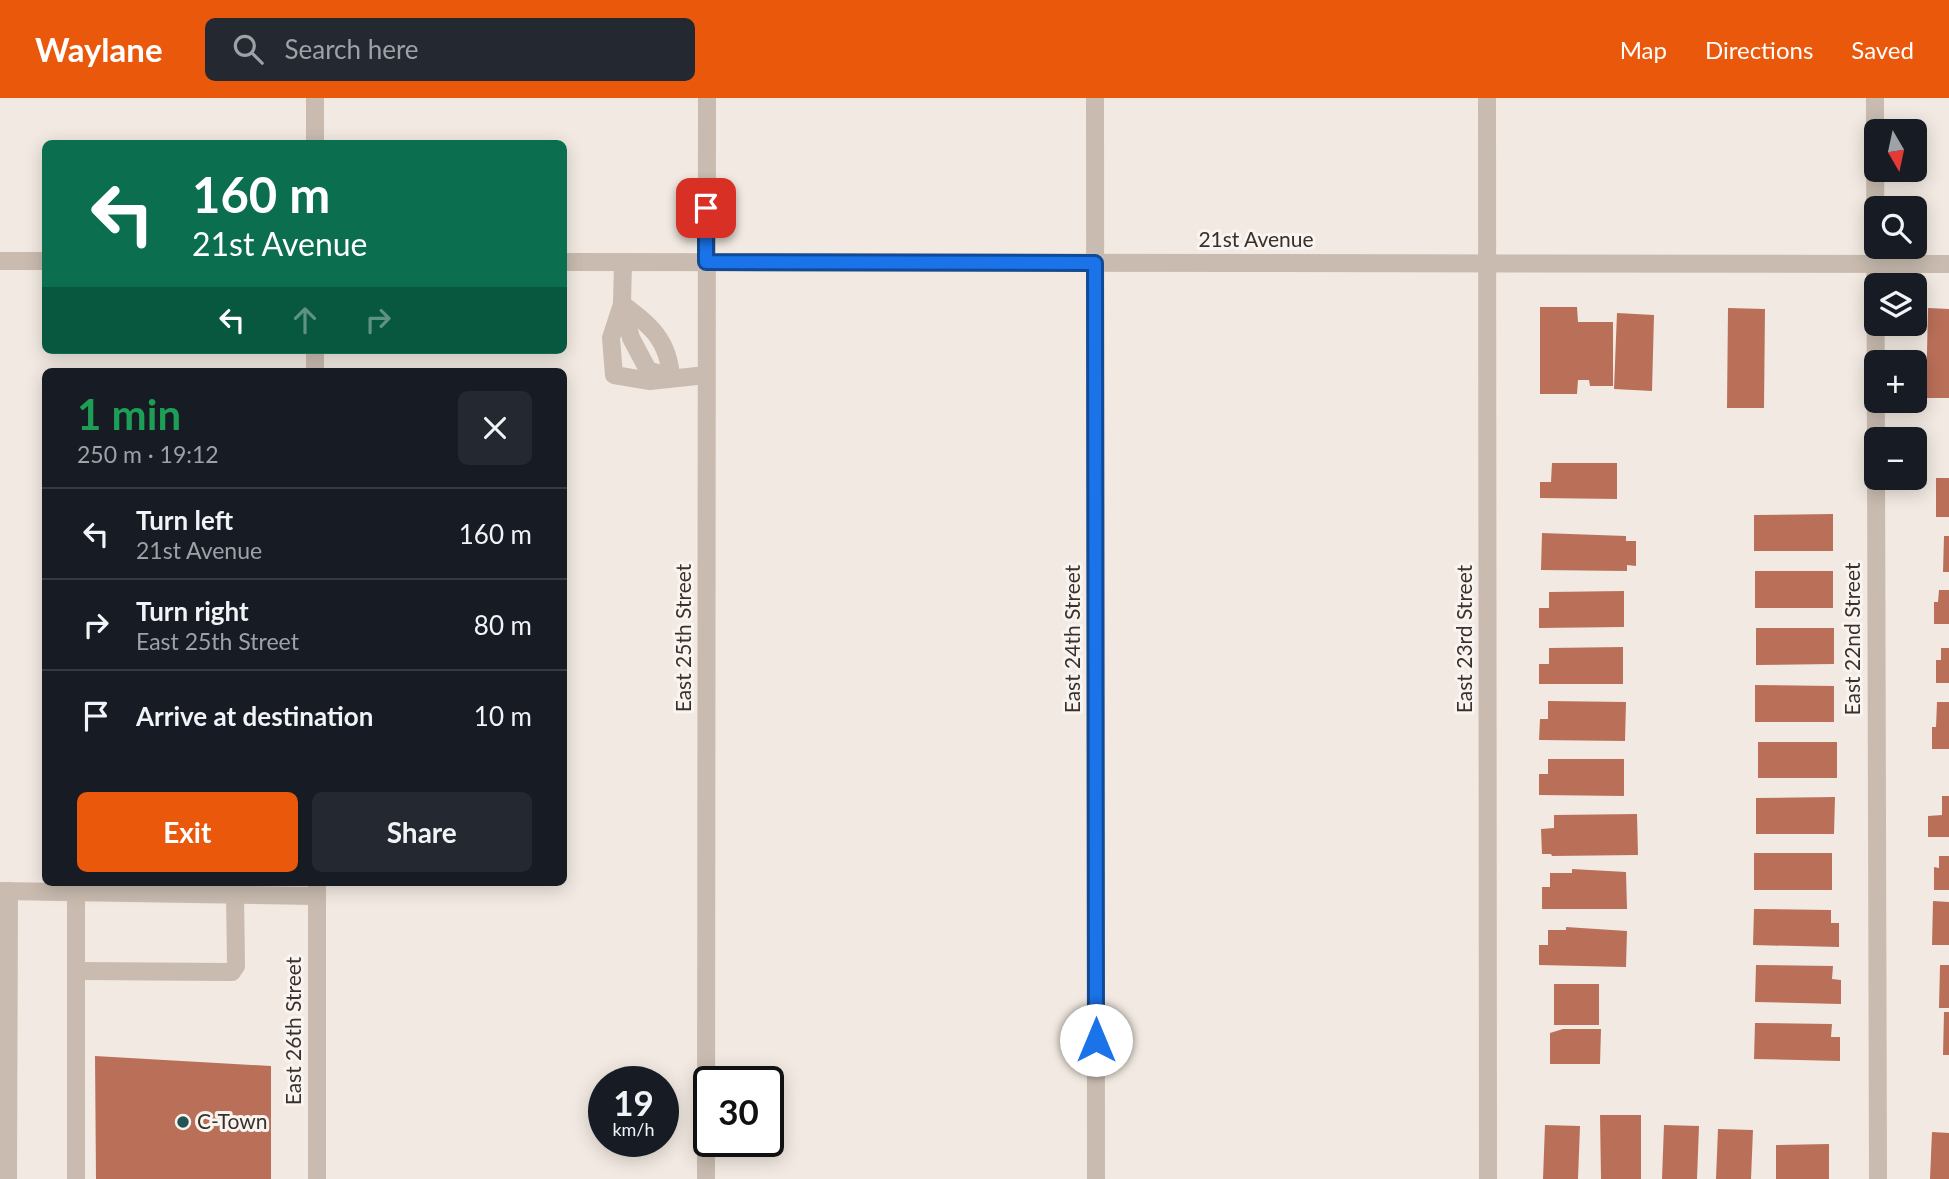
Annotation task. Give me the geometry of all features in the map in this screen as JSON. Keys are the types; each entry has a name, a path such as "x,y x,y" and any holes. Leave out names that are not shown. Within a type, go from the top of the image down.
{"street":[{"path":"315,98 315,140"},
{"name":"East 25th Street","path":"706,1179 707,98"},
{"name":"East 24th Street","path":"1095,98 1096,1179"},
{"name":"East 23rd Street","path":"1488,98 1488,1179"},
{"name":"East 22nd Street","path":"1875,98 1878,1179"},
{"path":"0,261 42,261"},
{"name":"21st Avenue","path":"567,262 1949,264"},
{"path":"623,262 622,304 631,338 648,370 671,378"},
{"path":"622,304 652,327 670,357 671,378"},
{"path":"622,304 611,338 614,374 650,380 706,375"},
{"path":"8,1179 5,891 235,894 317,889"},
{"name":"East 26th Street","path":"317,889 317,1179"},
{"path":"76,892 76,1179"},
{"path":"76,971 232,972 236,966 235,894"}],"building":[{"path":"1540,307 1577,307 1578,322 1613,322 1613,386 1590,386 1589,380 1578,380 1577,394 1540,394"},
{"path":"1728,308 1765,309 1764,408 1727,408"},
{"path":"1928,308 1949,309 1949,398 1927,398"},
{"path":"1617,313 1654,315 1652,391 1614,389"},
{"path":"1552,463 1617,463 1617,499 1540,498 1540,482 1551,482"},
{"path":"1936,478 1949,478 1949,517 1936,517"},
{"path":"1833,514 1833,551 1754,551 1754,515"},
{"path":"1542,533 1626,536 1626,541 1636,541 1636,566 1627,565 1627,571 1541,570"},
{"path":"1944,536 1949,536 1949,572 1943,572"},
{"path":"1755,571 1833,571 1833,608 1755,608"},
{"path":"1939,590 1949,590 1949,624 1934,624 1934,602 1938,602"},
{"path":"1624,591 1624,627 1539,628 1539,608 1549,608 1549,592"},
{"path":"1756,628 1834,628 1834,664 1756,665"},
{"path":"1623,647 1623,684 1539,684 1539,664 1549,664 1549,648"},
{"path":"1941,648 1949,648 1949,683 1936,683 1936,660 1941,660"},
{"path":"1755,685 1834,686 1834,722 1755,722"},
{"path":"1548,701 1626,702 1625,741 1539,740 1540,719 1548,719"},
{"path":"1937,702 1949,702 1949,749 1932,749 1932,727 1936,727"},
{"path":"1758,742 1837,742 1837,778 1758,778"},
{"path":"1548,759 1624,759 1624,796 1539,795 1539,774 1548,774"},
{"path":"1942,796 1949,796 1949,837 1928,837 1928,816 1942,815"},
{"path":"1835,797 1834,834 1756,834 1756,798"},
{"path":"1637,814 1638,855 1542,854 1541,829 1554,828 1554,815"},
{"path":"1754,853 1832,853 1832,890 1754,890"},
{"path":"1939,856 1949,856 1949,890 1934,890 1934,867 1939,868"},
{"path":"1572,869 1626,872 1627,909 1542,909 1542,887 1550,887 1550,873 1572,873"},
{"path":"1933,901 1949,902 1949,945 1932,945"},
{"path":"1754,909 1831,910 1831,923 1839,923 1839,947 1753,945"},
{"path":"1566,927 1627,931 1626,967 1539,965 1539,945 1548,945 1548,930 1566,930"},
{"path":"1756,965 1833,966 1832,979 1841,980 1841,1004 1755,1002"},
{"path":"1940,965 1949,965 1949,1008 1939,1008"},
{"path":"1554,984 1599,984 1599,1025 1554,1025"},
{"path":"1944,1012 1949,1012 1949,1055 1943,1055"},
{"path":"1755,1023 1832,1024 1831,1037 1840,1037 1840,1061 1754,1059"},
{"path":"1563,1029 1601,1029 1600,1064 1550,1064 1550,1033"},
{"name":"C-Town","path":"95,1056 271,1066 271,1179 96,1179"},
{"path":"1600,1115 1641,1115 1641,1179 1601,1179"},
{"path":"1545,1125 1580,1126 1578,1179 1543,1179"},
{"path":"1664,1125 1699,1126 1697,1179 1662,1179"},
{"path":"1718,1129 1753,1130 1751,1179 1716,1179"},
{"path":"1932,1132 1949,1133 1949,1179 1930,1179"},
{"path":"1829,1144 1829,1179 1776,1179 1776,1145"}],"place":[{"name":"C-Town","path":"183,1122"}],"route":[{"path":"706,208 706,262 1095,263 1096,1040"}]}
